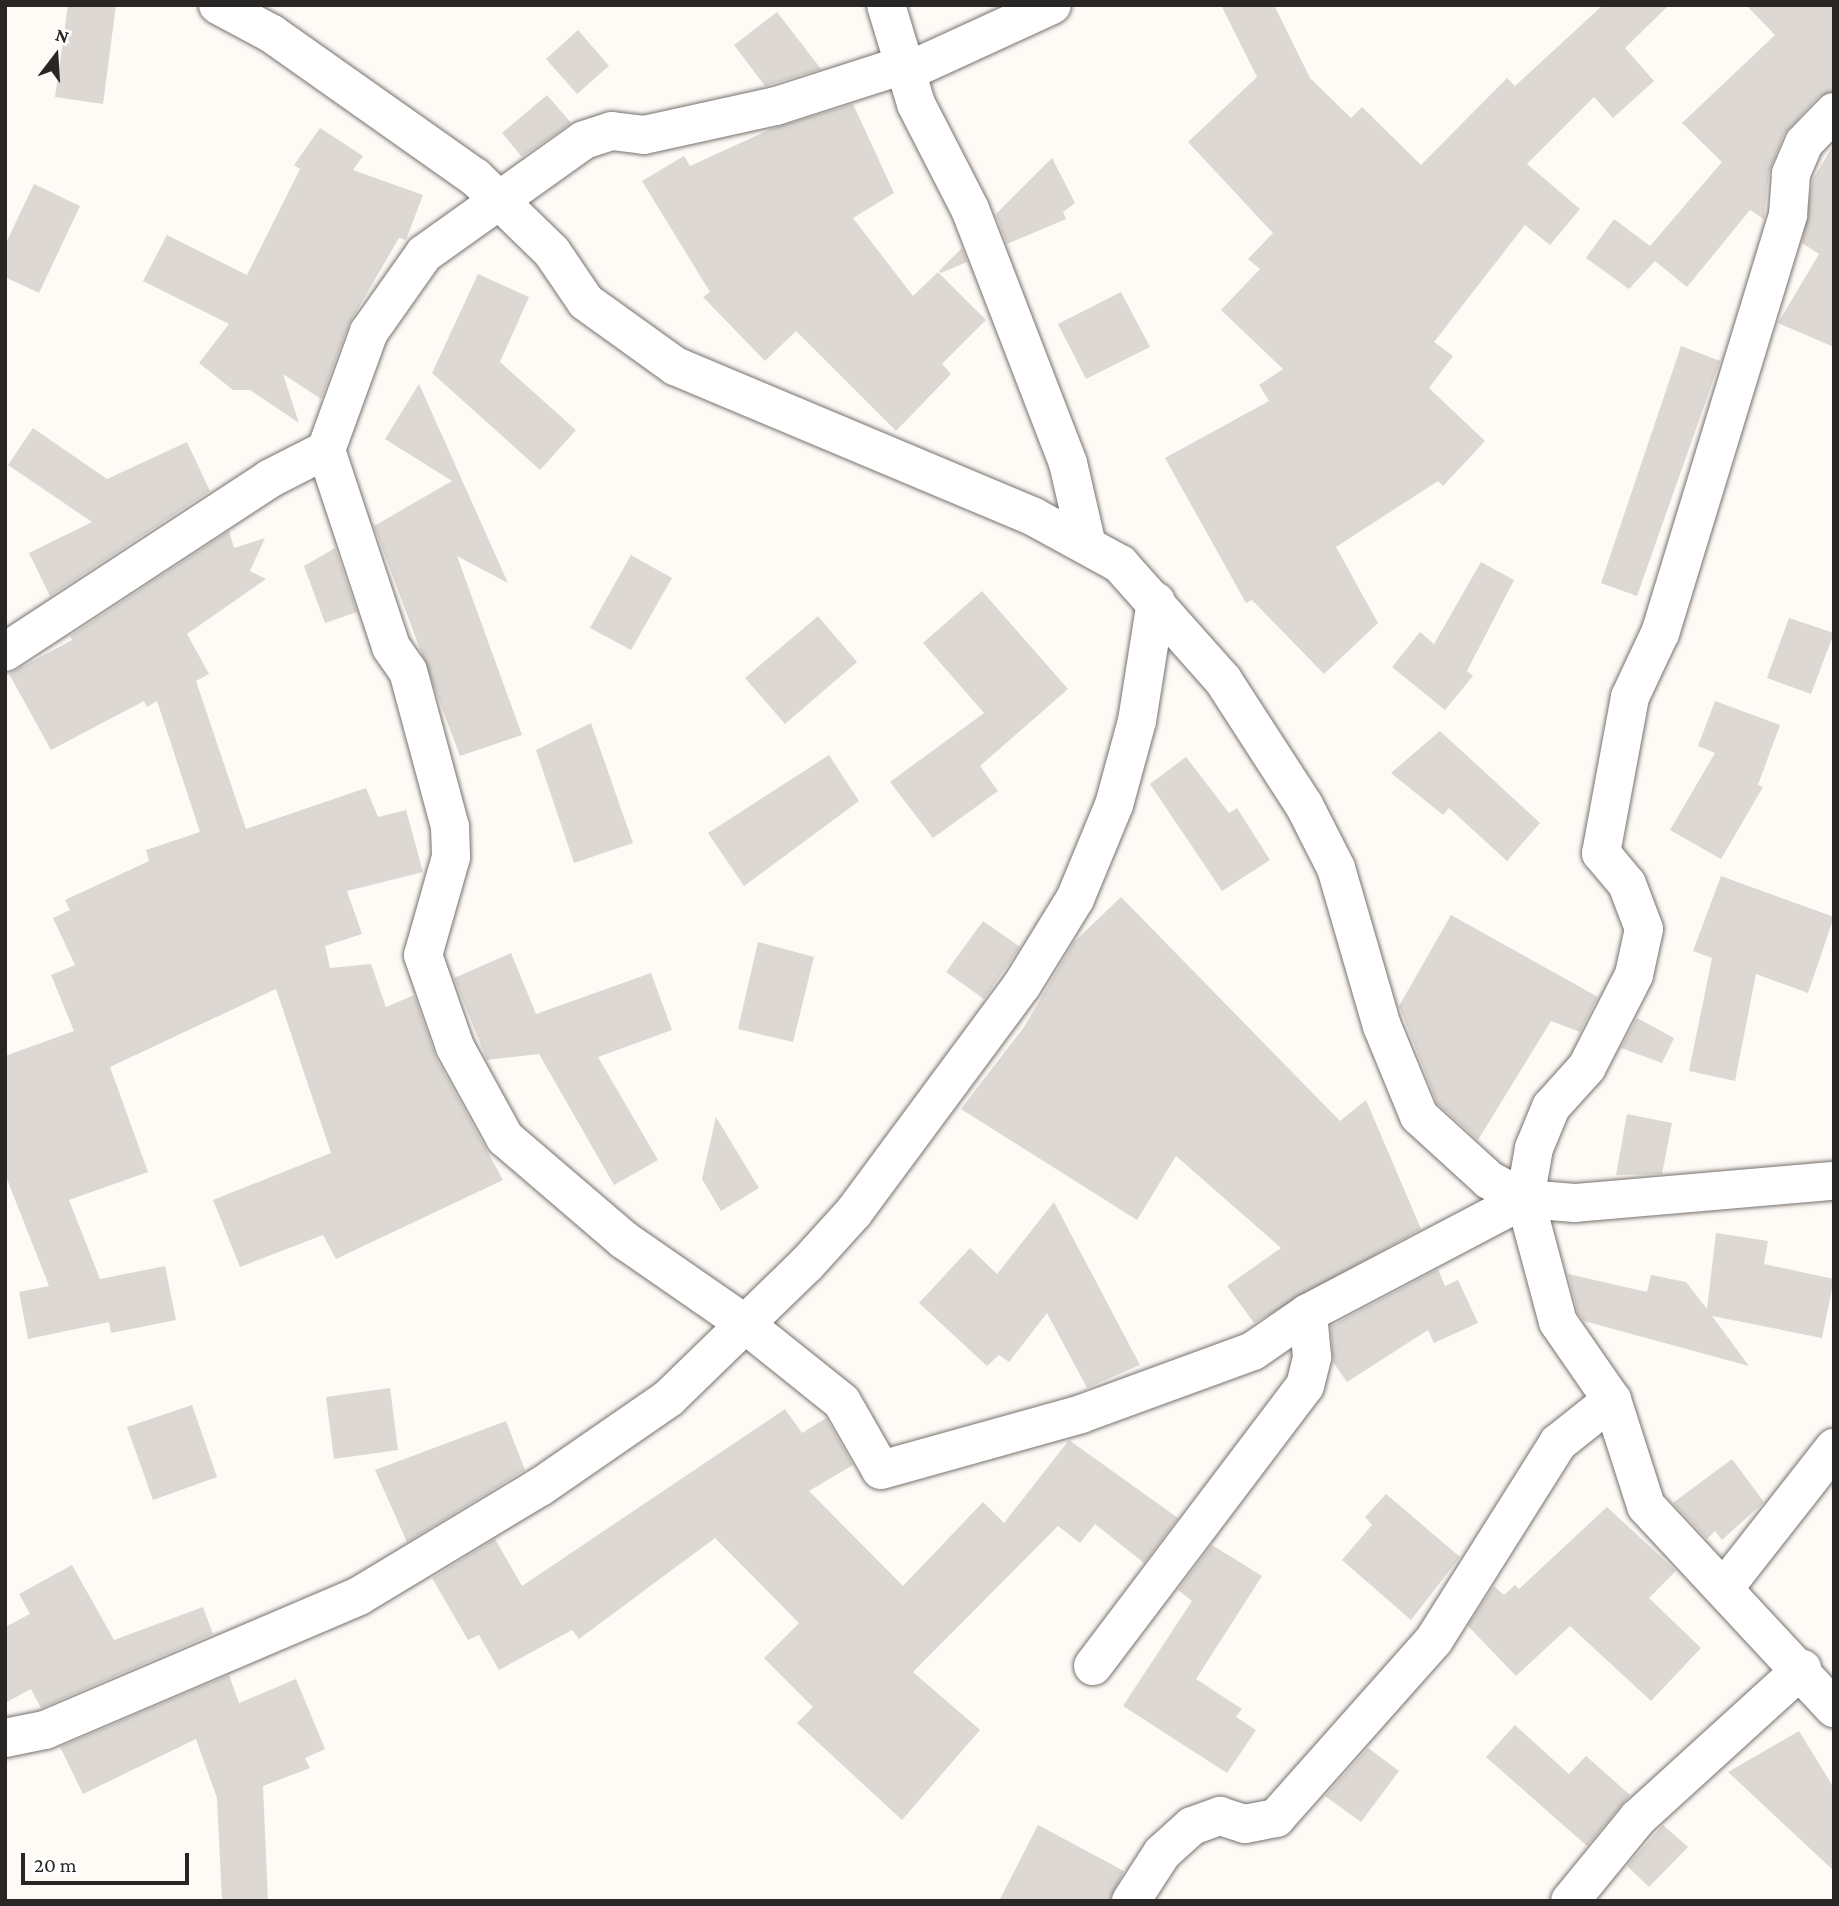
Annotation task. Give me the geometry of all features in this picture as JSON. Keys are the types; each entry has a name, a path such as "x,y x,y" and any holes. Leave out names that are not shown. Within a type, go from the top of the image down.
{"street":[{"path":"218,5 407,125 504,201 552,252 586,302 675,366 1086,541 1156,601 1265,742 1336,867 1382,1026 1419,1116 1489,1180 1525,1199 1575,1203 1834,1181"},
{"path":"886,5 916,104 970,209 1068,463 1086,541"},
{"path":"5,652 257,486 326,450 345,413 369,332 424,254 504,201 584,140 612,131 644,135 776,106 891,69 908,71 1052,5"},
{"path":"1834,112 1804,143 1791,174 1788,215 1660,632 1630,697 1601,853 1627,884 1644,929 1634,975 1587,1067 1551,1107 1534,1149 1525,1199 1558,1322 1612,1399 1646,1506 1802,1669 1834,1708"},
{"path":"326,450 391,648 408,671 450,827 451,857 423,955 455,1047 505,1138 624,1240 741,1321 842,1402 881,1470 1175,1381 1253,1351 1308,1312 1525,1199"},
{"path":"5,1738 46,1730 359,1597 540,1487 668,1398 741,1321 807,1264 854,1212 1022,985 1075,900 1131,745 1156,601"},
{"path":"1093,1666 1305,1386 1312,1357 1308,1312"},
{"path":"1131,1901 1162,1853 1192,1826 1220,1816 1245,1824 1276,1818 1434,1640 1558,1443 1612,1399"},
{"path":"1725,1587 1834,1448"},
{"path":"1570,1901 1638,1818 1802,1669"}],"building":[{"path":"68,5 116,5 103,104 55,97"},
{"path":"1221,5 1274,5 1310,78 1351,118 1362,107 1421,165 1507,78 1515,86 1603,5 1669,5 1625,48 1654,81 1613,118 1594,97 1527,164 1580,209 1550,245 1525,225 1434,342 1453,356 1429,388 1485,441 1443,486 1438,481 1336,547 1378,623 1324,674 1252,600 1246,603 1165,458 1269,401 1259,385 1283,369 1221,310 1260,269 1248,259 1273,233 1188,142 1257,77"},
{"path":"1746,5 1834,5 1834,91 1818,97 1784,134 1769,172 1764,219 1750,210 1687,287 1655,261 1629,289 1586,258 1614,219 1650,246 1722,162 1682,123 1775,35"},
{"path":"777,12 821,69 765,86 734,45"},
{"path":"578,30 609,66 577,94 546,59"},
{"path":"547,95 571,123 522,157 502,133"},
{"path":"853,104 894,193 853,218 913,296 938,272 986,320 942,364 951,374 896,431 796,331 765,361 703,297 710,292 642,181 684,156 690,166 771,129"},
{"path":"320,128 363,156 353,170 423,195 406,240 399,238 349,324 321,399 283,374 299,423 250,390 233,390 199,363 229,324 143,281 167,235 247,275 300,169 294,165"},
{"path":"1834,144 1834,347 1778,323 1819,254 1802,243 1813,179"},
{"path":"1052,158 1075,203 1063,212 1066,219 1007,244 996,214"},
{"path":"34,184 80,206 39,293 5,277 5,245"},
{"path":"962,248 967,262 941,273 939,271"},
{"path":"478,274 529,297 500,362 576,430 540,470 432,373"},
{"path":"1121,292 1150,347 1086,379 1058,324"},
{"path":"1681,346 1720,361 1637,596 1601,583"},
{"path":"419,384 508,583 457,556 522,735 460,756 374,526 452,481 385,439"},
{"path":"33,428 107,479 187,442 210,491 50,596 29,553 92,522 8,465"},
{"path":"229,531 234,548 265,538 250,571 266,579 187,634 209,674 196,681 246,829 366,788 378,817 406,810 423,872 347,891 362,934 325,946 330,968 371,964 386,1007 414,995 436,1058 503,1180 336,1259 323,1235 240,1267 213,1200 331,1153 276,989 110,1067 148,1172 69,1200 100,1279 165,1266 176,1320 111,1333 109,1322 28,1339 19,1292 49,1286 5,1174 5,1056 74,1031 51,975 75,965 53,918 70,910 65,900 149,861 146,850 200,832 157,701 147,707 144,701 51,750 9,674 72,640 70,636"},
{"path":"335,548 357,612 325,623 304,566"},
{"path":"631,555 672,578 631,650 590,628"},
{"path":"1481,562 1514,580 1467,671 1473,676 1445,710 1392,667 1420,632 1434,644"},
{"path":"982,591 1068,689 980,766 998,791 933,838 890,782 984,713 923,643"},
{"path":"818,616 857,662 785,724 745,678"},
{"path":"1789,618 1834,633 1811,694 1767,678"},
{"path":"1715,701 1780,725 1758,785 1763,787 1721,859 1670,830 1715,753 1698,746"},
{"path":"591,723 633,843 574,863 536,750"},
{"path":"1440,731 1540,823 1507,861 1449,808 1443,815 1391,773"},
{"path":"829,755 859,801 744,886 708,833"},
{"path":"1186,757 1229,813 1237,808 1270,860 1222,891 1150,784"},
{"path":"1721,876 1834,917 1808,993 1756,974 1735,1081 1689,1071 1712,958 1693,951"},
{"path":"1121,897 1340,1121 1366,1100 1421,1229 1254,1323 1227,1286 1281,1248 1176,1156 1137,1220 961,1109 1024,1027 1074,942"},
{"path":"1451,915 1598,997 1580,1032 1551,1021 1478,1140 1437,1103 1399,1006"},
{"path":"983,921 1020,947 984,999 946,972"},
{"path":"758,942 814,957 793,1042 738,1029"},
{"path":"511,953 536,1014 651,973 672,1030 598,1057 658,1160 614,1185 539,1054 487,1060 454,978"},
{"path":"1637,1018 1674,1038 1662,1063 1621,1048"},
{"path":"1627,1114 1672,1123 1662,1174 1616,1175"},
{"path":"716,1117 759,1188 721,1211 702,1179"},
{"path":"1054,1202 1140,1365 1087,1388 1047,1313 1009,1362 999,1355 987,1366 919,1303 970,1248 997,1274"},
{"path":"1716,1233 1768,1241 1764,1264 1834,1279 1822,1338 1712,1316 1749,1366 1584,1321 1578,1313 1568,1274 1647,1292 1651,1275 1686,1282 1707,1309"},
{"path":"1438,1269 1445,1286 1458,1280 1478,1323 1434,1343 1428,1330 1347,1382 1333,1362 1331,1326"},
{"path":"390,1388 398,1450 334,1459 326,1397"},
{"path":"192,1405 217,1477 153,1500 127,1427"},
{"path":"785,1409 802,1433 826,1418 853,1465 809,1491 903,1586 983,1502 1004,1523 1069,1440 1178,1518 1144,1563 1095,1524 1080,1543 1058,1526 913,1672 980,1730 902,1820 797,1723 813,1707 764,1658 799,1623 715,1538 579,1639 572,1630 499,1670 479,1635 468,1640 432,1578 495,1539 522,1586"},
{"path":"506,1421 525,1470 407,1542 375,1470"},
{"path":"1732,1459 1764,1502 1722,1540 1715,1531 1707,1539 1673,1503"},
{"path":"1386,1494 1460,1557 1411,1620 1342,1560 1372,1525 1365,1517"},
{"path":"1607,1507 1676,1571 1649,1598 1701,1648 1651,1701 1570,1626 1516,1676 1468,1626 1494,1586 1504,1595 1515,1585 1519,1589"},
{"path":"1212,1545 1262,1576 1196,1679 1242,1709 1236,1717 1256,1730 1227,1773 1123,1706 1192,1601 1178,1590"},
{"path":"72,1565 114,1640 203,1607 213,1634 41,1708 31,1689 5,1703 5,1627 30,1614 19,1594"},
{"path":"229,1675 239,1703 296,1679 325,1749 305,1758 310,1768 263,1786 268,1901 222,1901 217,1798 196,1739 83,1794 60,1747"},
{"path":"1515,1725 1569,1774 1586,1756 1630,1795 1587,1846 1486,1757"},
{"path":"1799,1731 1834,1788 1834,1871 1728,1772"},
{"path":"1368,1748 1399,1771 1361,1822 1325,1796"},
{"path":"1038,1825 1124,1871 1109,1901 999,1901"},
{"path":"1663,1825 1688,1847 1649,1887 1627,1866"}]}
